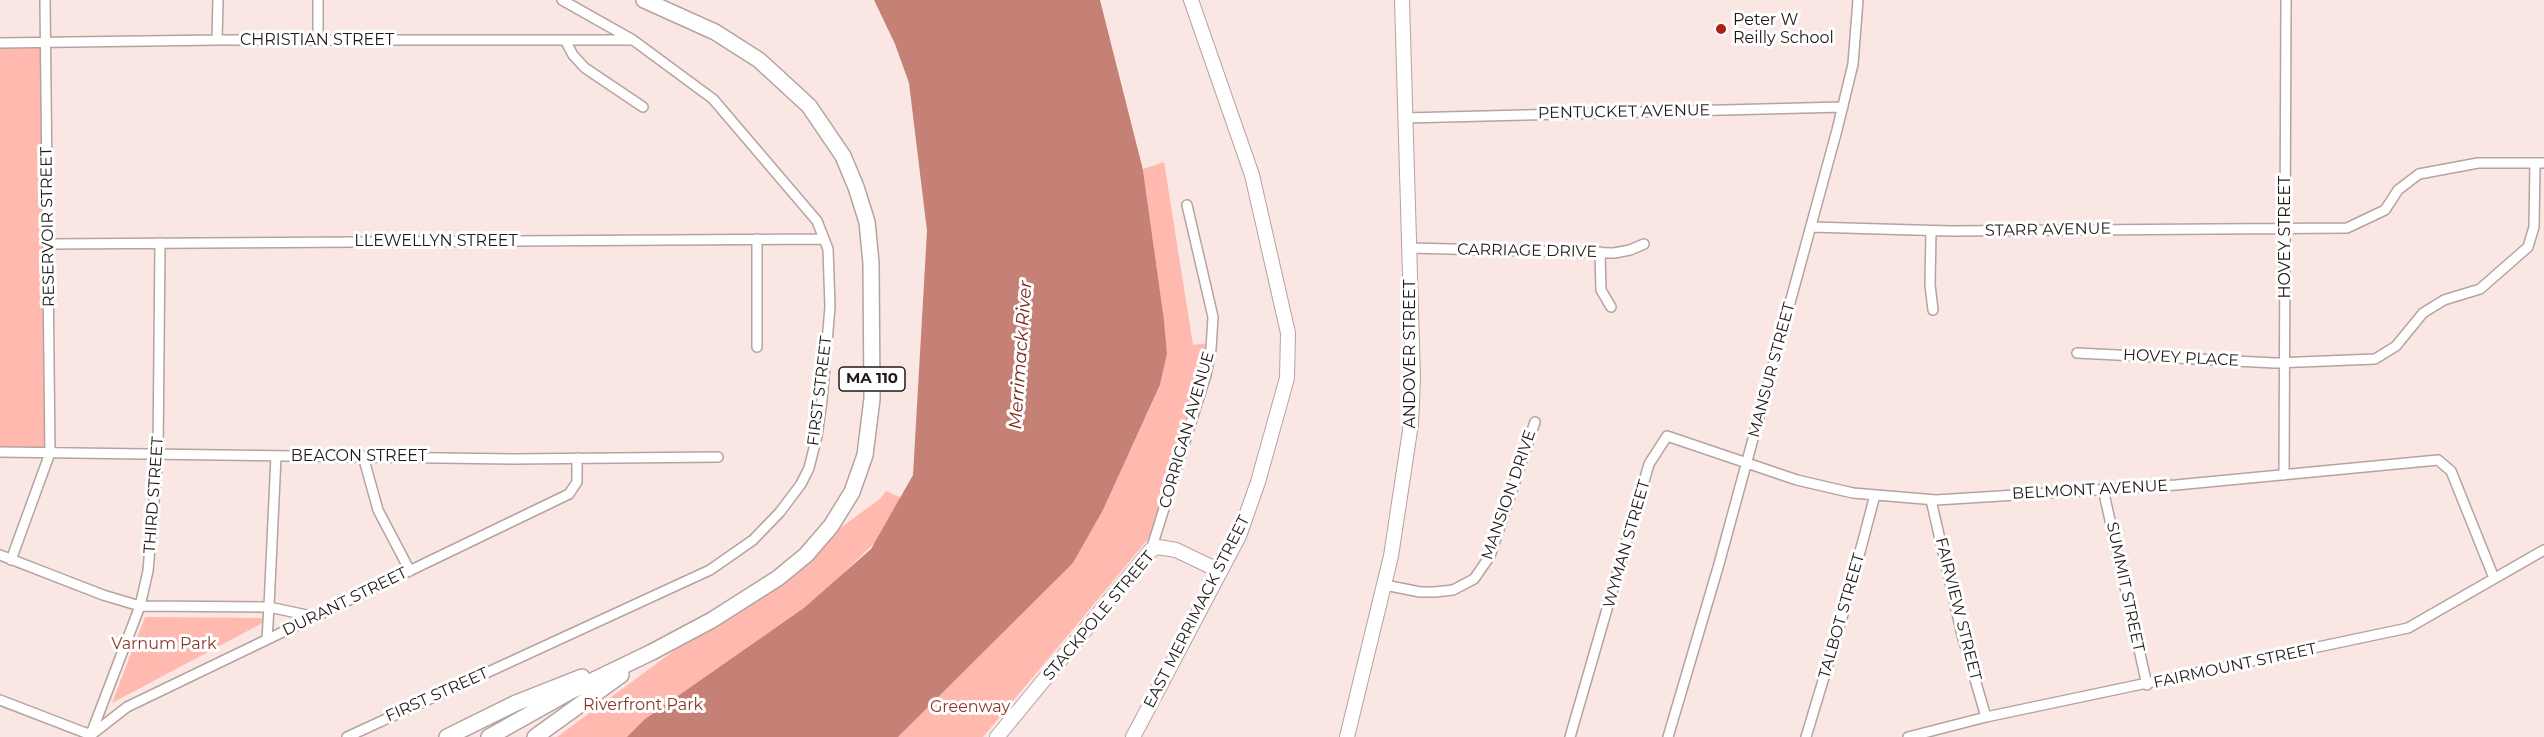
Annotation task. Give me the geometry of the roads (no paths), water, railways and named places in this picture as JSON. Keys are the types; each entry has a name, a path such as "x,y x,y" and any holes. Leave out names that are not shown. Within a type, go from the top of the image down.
{"main road":[{"name":"MA 110","path":"535,737 652,652 747,600 806,555 842,511 859,473 869,436 872,399 871,284 867,222 856,187 833,138 809,106 778,75 741,47 699,24 644,0"},
{"name":"MA 110","path":"447,737 540,692 652,652"},
{"path":"489,737 572,691 652,652"},
{"path":"510,737 578,699 652,652"}],"street":[{"name":"RESERVOIR STREET","path":"45,0 50,453"},
{"path":"217,40 218,0"},
{"path":"318,0 318,40"},
{"name":"FIRST STREET","path":"347,737 447,689 690,581 744,547 780,512 801,484 809,468 817,436 830,307 828,249 817,221 713,99 633,40 562,0"},
{"name":"EAST MERRIMACK STREET","path":"1133,737 1239,536 1273,435 1287,378 1288,333 1252,175 1191,0"},
{"name":"ANDOVER STREET","path":"1347,737 1385,585 1399,515 1411,424 1413,378 1402,0"},
{"name":"MANSUR STREET","path":"1668,737 1746,463 1843,107 1853,64 1858,0"},
{"name":"HOVEY STREET","path":"2284,474 2286,0"},
{"name":"CHRISTIAN STREET","path":"0,43 217,40 633,40"},
{"path":"565,40 573,55 585,68 643,107"},
{"name":"PENTUCKET AVENUE","path":"1405,118 1843,107"},
{"name":"STARR AVENUE","path":"1811,227 1931,231 2347,228 2366,221 2385,210 2398,190 2418,174 2478,163 2540,163"},
{"name":"HOVEY PLACE","path":"2077,353 2284,363 2375,359 2396,346 2423,313 2444,300 2480,289 2528,247 2534,227 2540,163"},
{"name":"CORRIGAN AVENUE","path":"1152,550 1206,375 1211,349 1213,317 1187,204"},
{"path":"1931,231 1930,285 1933,310"},
{"path":"757,239 757,347"},
{"name":"LLEWELLYN STREET","path":"48,244 824,239"},
{"name":"THIRD STREET","path":"91,736 140,606 149,560 158,454 160,243"},
{"name":"CARRIAGE DRIVE","path":"1409,248 1600,252 1630,250 1644,244"},
{"path":"1600,252 1601,290 1611,307"},
{"name":"MANSION DRIVE","path":"1385,585 1420,592 1435,592 1453,590 1474,579 1491,556 1535,422"},
{"name":"WYMAN STREET","path":"1570,737 1649,464 1667,436 1746,463"},
{"name":"BEACON STREET","path":"0,452 276,456 718,457"},
{"path":"11,560 50,453"},
{"path":"267,639 276,456"},
{"path":"363,456 378,510 410,571"},
{"name":"DURANT STREET","path":"91,736 127,707 569,494 578,482 577,458"},
{"name":"BELMONT AVENUE","path":"1746,463 1797,480 1853,494 1931,500 2176,485 2438,460 2451,471 2494,578"},
{"name":"SUMMIT STREET","path":"2103,489 2146,685"},
{"name":"TALBOT STREET","path":"1806,737 1847,602 1875,495"},
{"name":"FAIRVIEW STREET","path":"1931,500 1962,635 1986,717"},
{"name":"STACKPOLE STREET","path":"997,737 1152,550 1176,549 1220,571"},
{"name":"FAIRMOUNT STREET","path":"1908,737 1986,717 2408,628 2544,550"},
{"path":"0,555 103,595 140,606 268,607 316,616"},
{"path":"0,700 91,736"}],"water":[{"name":"Merrimack River","path":"874,0 1100,0 1143,170 1167,354 1160,385 1103,510 1073,563 898,737 627,737 645,719 804,608 871,549 913,475 927,231 909,83 895,44"}],"place":[{"name":"Peter W Reilly School","path":"1721,29"}],"park label":[{"name":"Varnum Park","path":"164,644"},
{"name":"Riverfront Park","path":"643,705"},
{"name":"Greenway","path":"970,707"}]}
